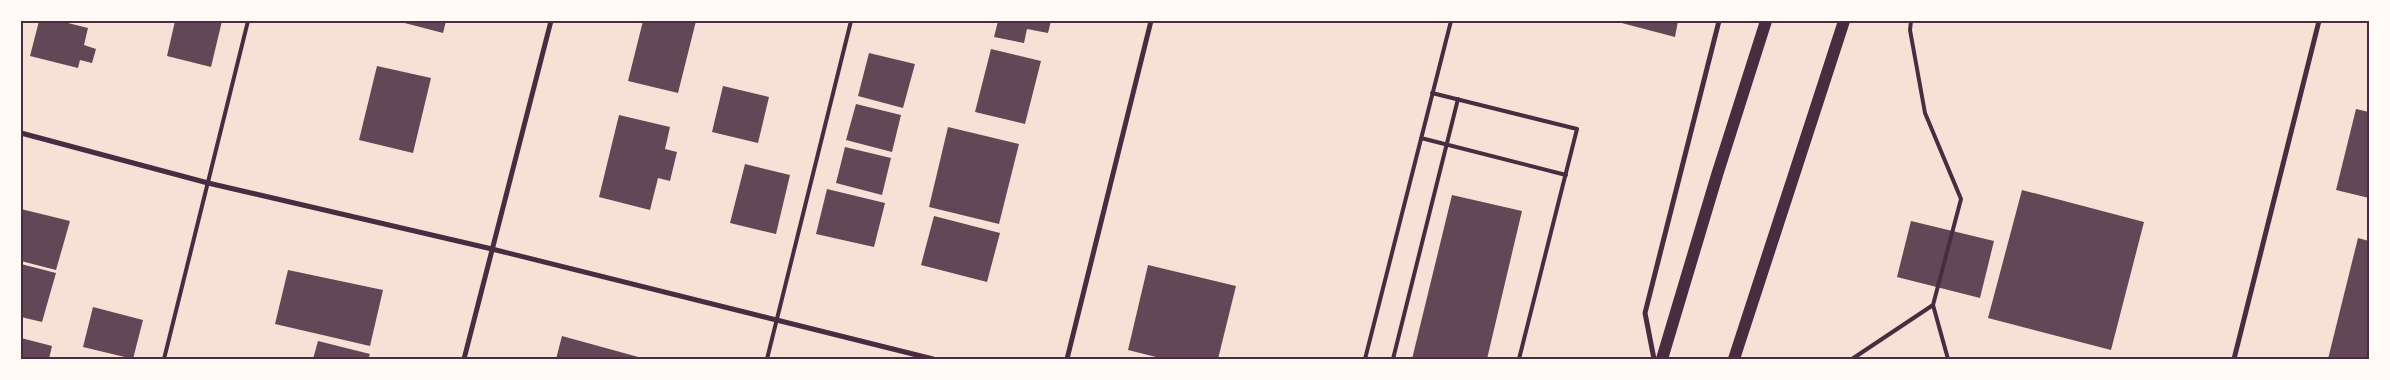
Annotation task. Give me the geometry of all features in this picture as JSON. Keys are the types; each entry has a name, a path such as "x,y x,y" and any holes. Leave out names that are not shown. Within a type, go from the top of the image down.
{"main road":[{"path":"1662,359 1717,175 1766,21"},
{"path":"1734,359 1844,21"}],"street":[{"path":"464,359 551,21"},
{"path":"1067,359 1152,21"},
{"path":"1654,359 1645,313 1719,21"},
{"path":"2234,359 2319,21"},
{"path":"21,133 208,183 492,249 933,359"}],"lane":[{"path":"164,359 248,21"},
{"path":"767,359 851,21"},
{"path":"1364,359 1451,21"},
{"path":"1911,21 1910,30 1925,112 1961,199 1933,304 1948,359"},
{"path":"1432,93 1577,130 1519,359"},
{"path":"1393,359 1458,99"},
{"path":"1421,138 1566,175"},
{"path":"1852,359 1933,304"}],"building":[{"path":"39,21 60,21 88,28 84,45 96,49 92,63 80,60 78,68 30,56"},
{"path":"175,21 222,21 211,67 167,56"},
{"path":"397,21 446,21 443,33"},
{"path":"643,21 696,21 678,93 628,81"},
{"path":"998,21 1051,21 1048,33 1027,29 1024,43 994,37"},
{"path":"1614,21 1678,21 1675,37"},
{"path":"991,49 1041,61 1025,124 975,112"},
{"path":"869,53 915,64 903,108 858,96"},
{"path":"377,66 431,78 413,153 359,140"},
{"path":"723,86 769,97 758,143 712,132"},
{"path":"856,104 901,115 892,152 846,140"},
{"path":"2356,109 2369,112 2369,198 2336,190"},
{"path":"619,115 670,127 665,149 677,152 670,181 658,178 650,210 599,197"},
{"path":"948,127 1019,144 999,224 929,207"},
{"path":"845,147 891,158 882,195 836,183"},
{"path":"745,164 790,175 776,234 730,223"},
{"path":"827,189 885,203 874,247 816,234"},
{"path":"2022,190 2144,222 2111,350 1988,318"},
{"path":"1452,195 1522,211 1487,359 1412,359"},
{"path":"21,209 70,221 56,270 21,261"},
{"path":"934,216 1000,233 987,282 921,265"},
{"path":"1911,221 1994,241 1980,298 1897,277"},
{"path":"2358,238 2369,241 2369,359 2328,359"},
{"path":"21,264 56,273 42,322 21,317"},
{"path":"1148,265 1236,286 1218,359 1164,359 1128,350"},
{"path":"288,270 383,290 370,346 275,324"},
{"path":"93,307 143,320 133,359 83,347"},
{"path":"562,336 642,358 642,359 556,359"},
{"path":"21,338 52,346 49,359 21,359"},
{"path":"318,341 370,354 368,359 313,359"}]}
